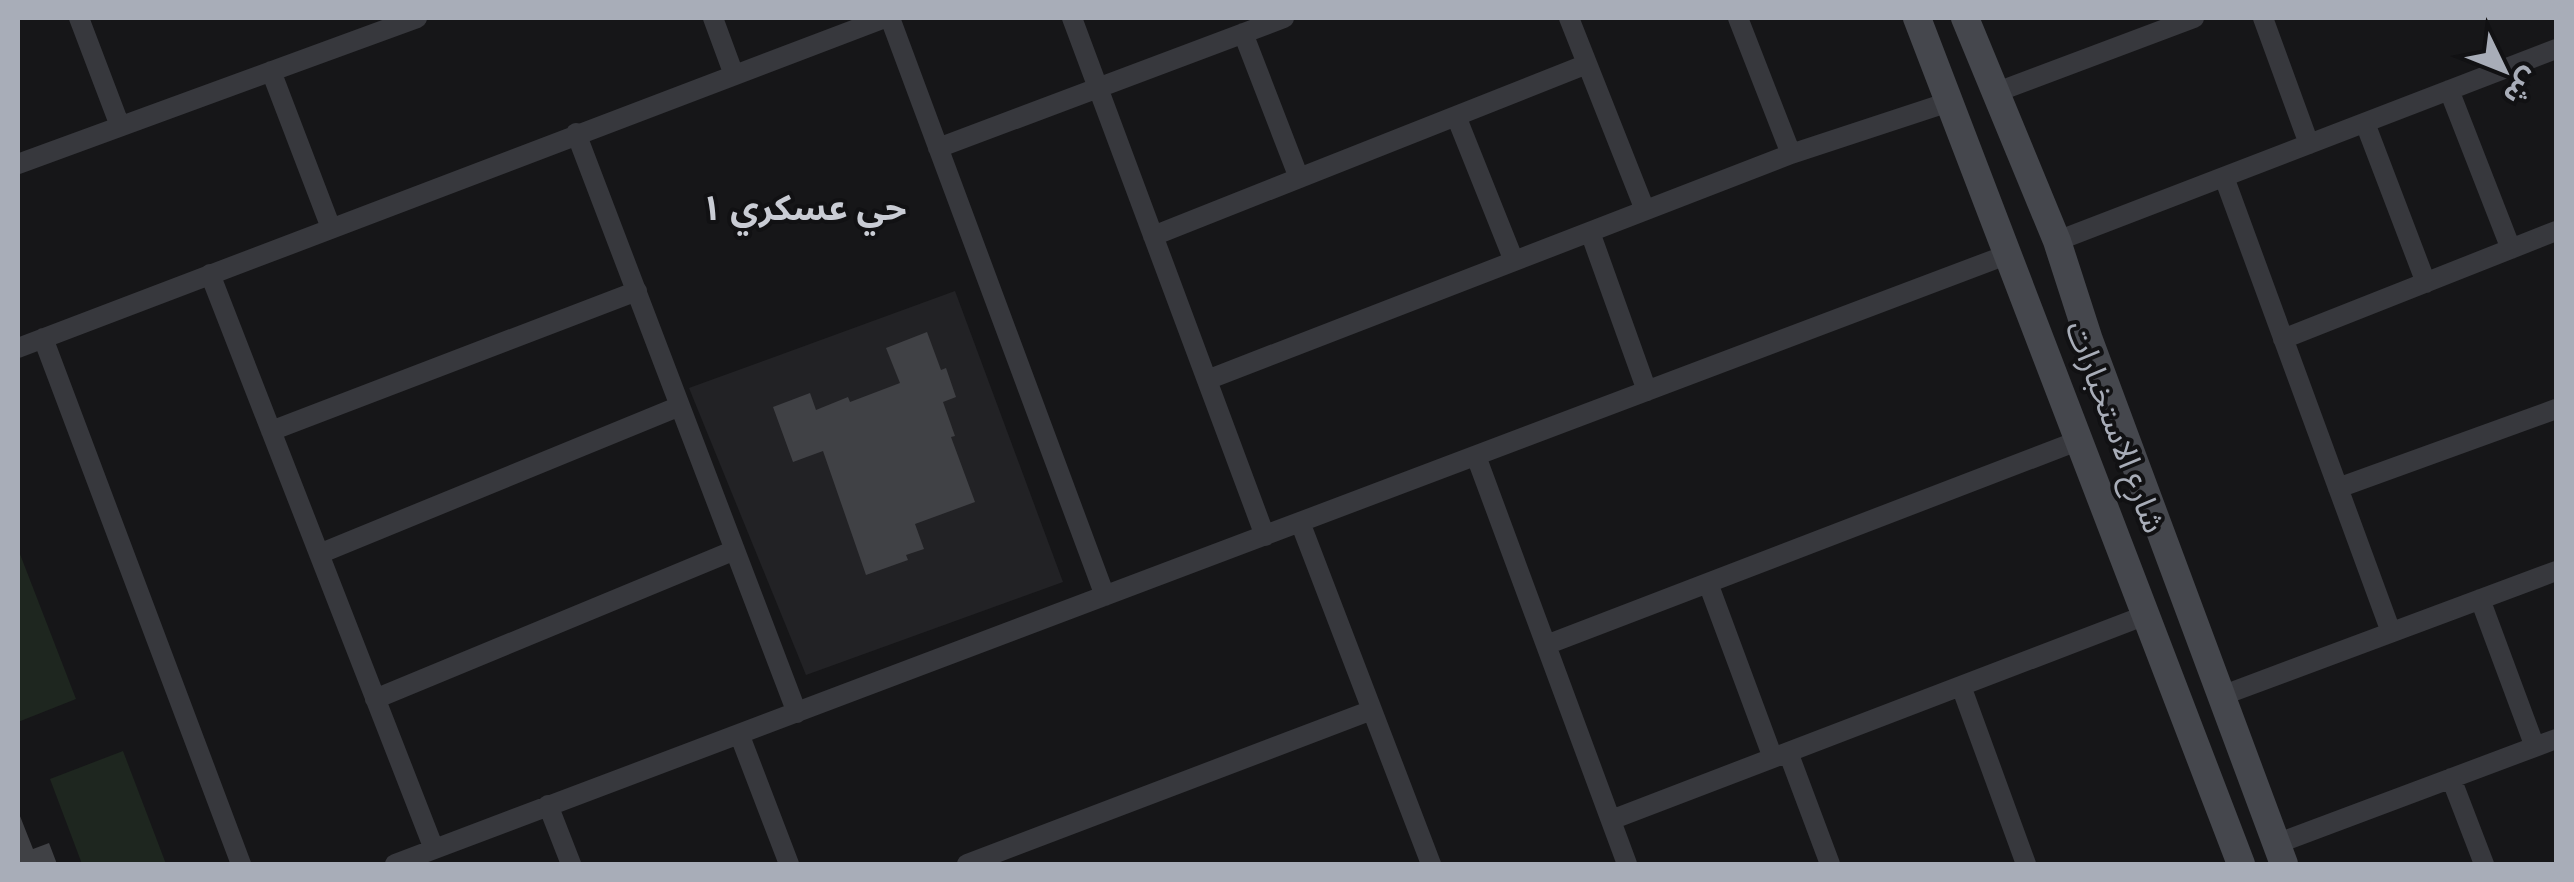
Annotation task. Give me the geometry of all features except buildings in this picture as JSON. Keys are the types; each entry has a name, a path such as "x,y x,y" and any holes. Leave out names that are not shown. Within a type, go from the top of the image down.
{"main road":[{"name":"شارع الاستخبارات","path":"1917,18 2241,864"},
{"name":"شارع الاستخبارات","path":"1966,18 2058,241 2089,340 2280,854"},
{"path":"2049,357 2089,340"}],"street":[{"path":"78,18 120,126"},
{"path":"18,164 417,18"},
{"path":"712,18 734,74"},
{"path":"18,348 887,18 1105,596"},
{"path":"1072,18 1265,536"},
{"path":"938,148 1284,18"},
{"path":"1569,18 1645,210"},
{"path":"1738,18 1791,154"},
{"path":"1998,92 2194,18"},
{"path":"2264,18 2309,144"},
{"path":"1243,33 1299,178"},
{"path":"2058,241 2556,49"},
{"path":"1153,236 1587,64"},
{"path":"272,71 331,228"},
{"path":"2449,90 2511,249"},
{"path":"1207,380 1791,154 1949,102"},
{"path":"1456,116 1514,261"},
{"path":"2365,122 2426,283"},
{"path":"576,133 798,713"},
{"path":"2224,177 2391,632"},
{"path":"2283,339 2556,231"},
{"path":"1590,232 1648,391"},
{"path":"394,864 2009,254"},
{"path":"210,274 434,850"},
{"path":"271,430 636,291"},
{"path":"43,338 240,864"},
{"path":"319,554 680,406"},
{"path":"2338,488 2556,408"},
{"path":"1546,645 2080,440"},
{"path":"1476,456 1628,864"},
{"path":"1300,522 1431,864"},
{"path":"375,699 735,550"},
{"path":"2221,696 2556,571"},
{"path":"1708,583 1830,864"},
{"path":"2480,599 2534,747"},
{"path":"1611,820 2146,615"},
{"path":"1961,686 2026,864"},
{"path":"972,864 1372,710"},
{"path":"740,736 789,864"},
{"path":"2280,854 2451,778 2556,739"},
{"path":"2451,778 2484,864"},
{"path":"548,806 570,864"}],"shaded area":[{"path":"955,291 1063,582 806,675 689,388"},
{"path":"18,549 76,699 18,722"},
{"path":"123,751 166,864 82,864 50,779"}],"district":[{"name":"حي عسكري ١","path":"804,211"}]}
